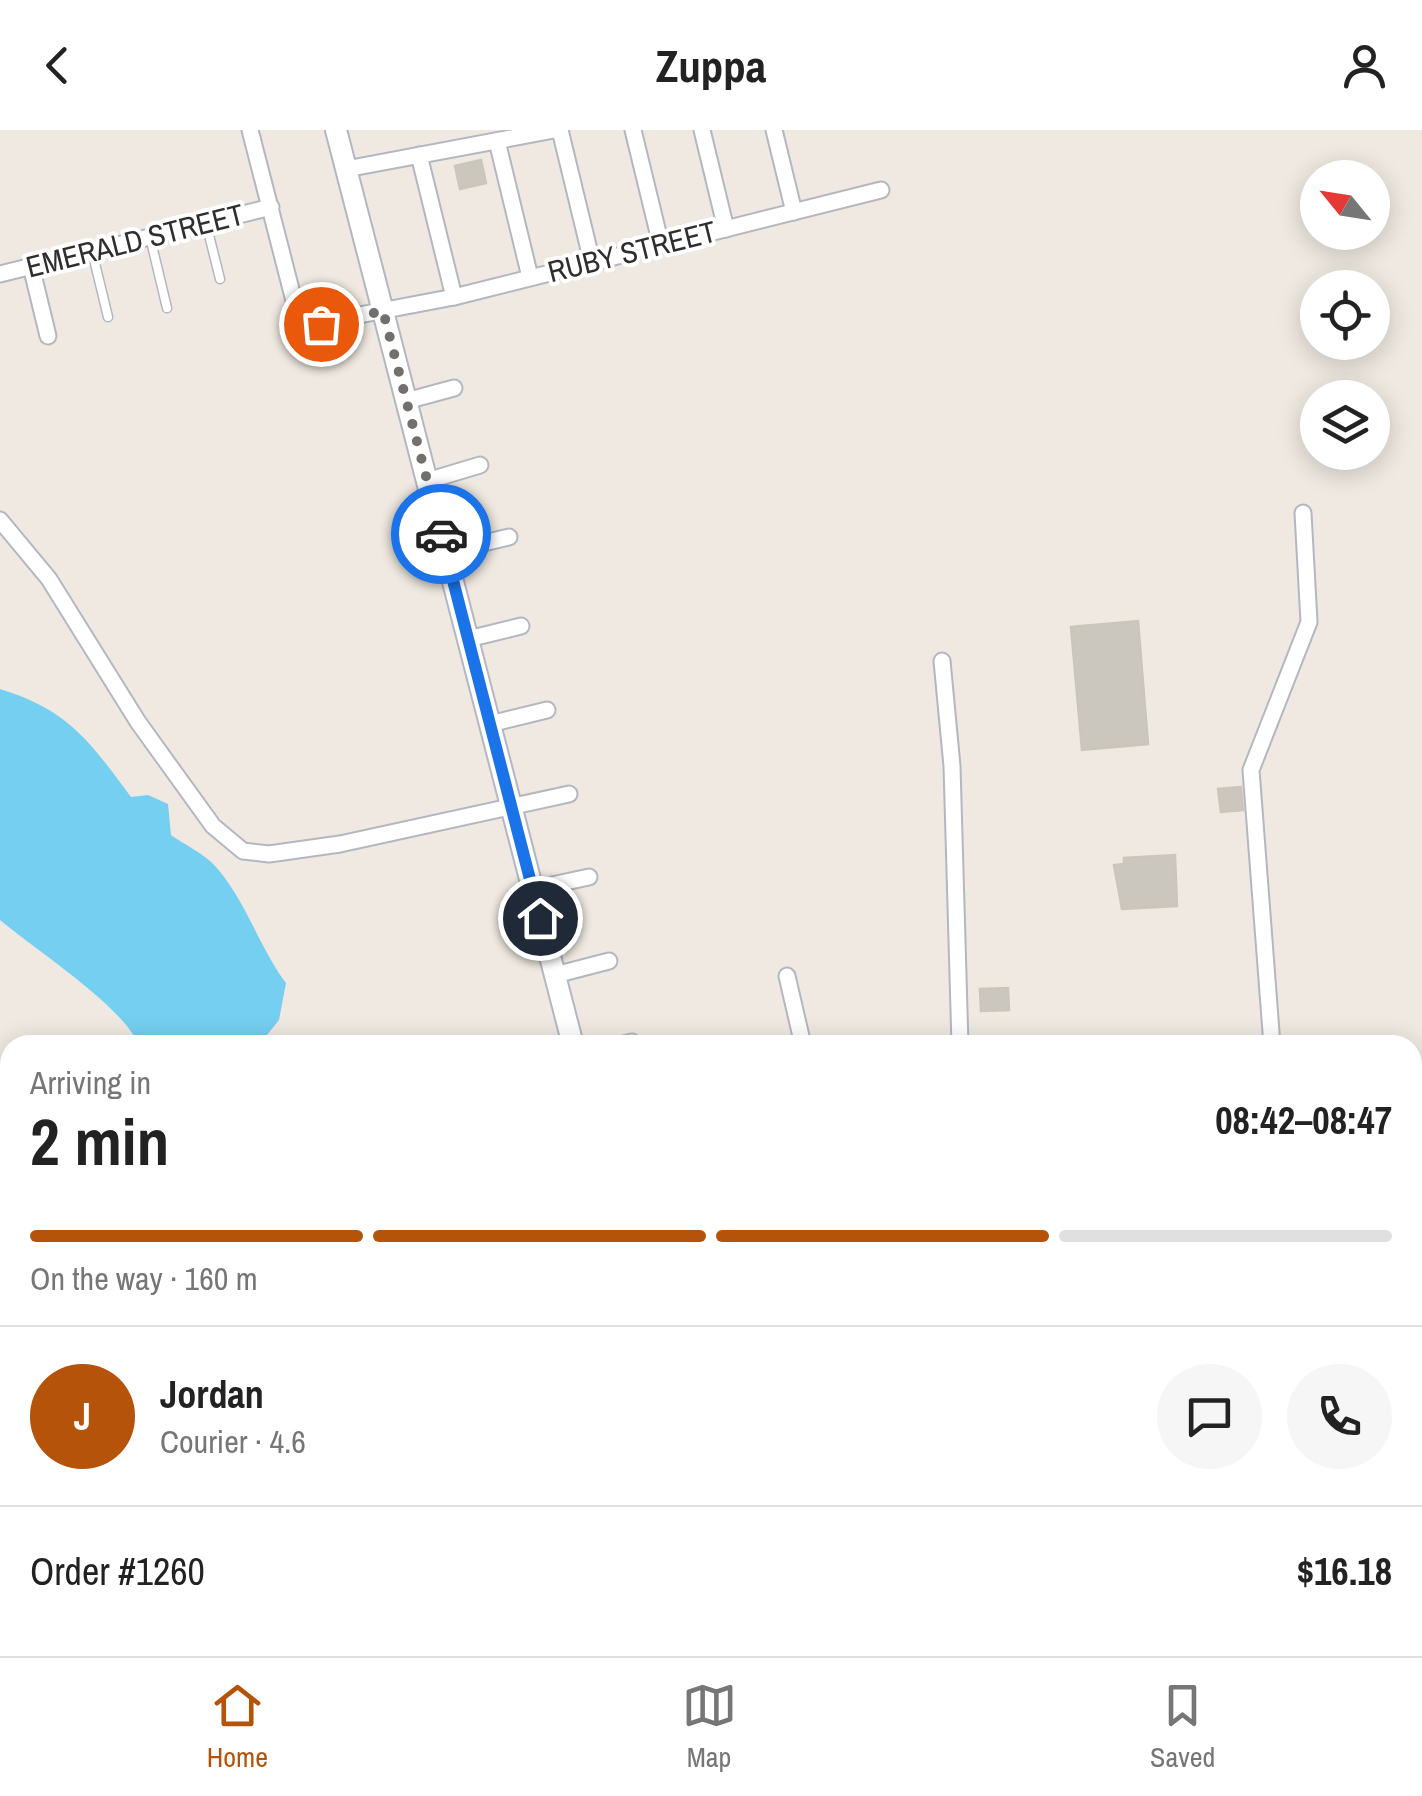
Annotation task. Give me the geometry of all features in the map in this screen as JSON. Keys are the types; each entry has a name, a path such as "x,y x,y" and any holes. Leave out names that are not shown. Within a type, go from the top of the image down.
{"street":[{"path":"250,130 271,207"},
{"path":"336,130 570,1035"},
{"path":"346,169 557,130 592,262"},
{"path":"634,130 662,245"},
{"path":"702,130 726,228"},
{"path":"774,130 794,212"},
{"path":"497,141 530,278"},
{"path":"419,155 454,296"},
{"name":"RUBY STREET","path":"271,207 293,297 306,322 321,324 530,278 881,190"},
{"name":"EMERALD STREET","path":"0,274 271,207"},
{"path":"31,266 48,336"},
{"path":"406,401 454,388"},
{"path":"427,481 480,465"},
{"path":"1271,1035 1251,770 1309,622 1303,513"},
{"path":"0,520 49,579 138,722 214,826 234,846 268,854 569,794"},
{"path":"445,552 509,537"},
{"path":"468,640 521,626"},
{"path":"942,661 952,766 960,1035"},
{"path":"490,724 548,710"},
{"path":"532,889 590,877"},
{"path":"555,975 609,961"},
{"path":"787,976 801,1035"}],"lane":[{"path":"206,223 220,280"},
{"path":"150,237 167,308"},
{"path":"92,251 108,317"}],"water":[{"path":"0,689 44,707 76,730 131,797 148,795 168,804 171,835 206,858 227,880 286,983 279,1020 267,1035 133,1035 98,997 0,920"}],"building":[{"path":"481,160 486,183 460,189 455,166"},
{"path":"1138,621 1148,744 1082,750 1071,627"},
{"path":"1241,787 1243,810 1221,812 1218,789"},
{"path":"1175,855 1177,906 1122,909 1114,865 1124,864 1124,858"},
{"path":"1008,988 1009,1010 981,1011 980,989"}],"way so far":[{"path":"321,324 383,311 441,534"}],"route":[{"path":"441,534 540,918"}]}
